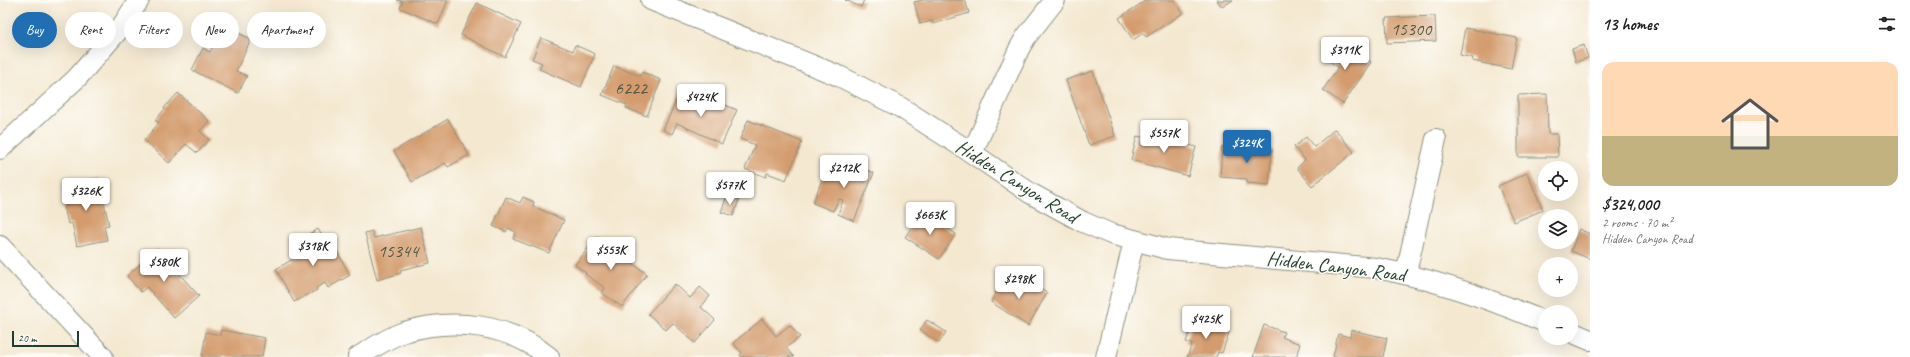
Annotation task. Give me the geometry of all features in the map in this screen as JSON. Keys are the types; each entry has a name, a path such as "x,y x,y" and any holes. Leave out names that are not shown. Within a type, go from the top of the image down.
{"street":[{"path":"0,149 77,78 113,37 139,0"},
{"name":"Hidden Canyon Road","path":"651,0 839,76 900,108 972,153 1030,193 1076,219 1111,234 1168,249 1376,268 1406,274 1490,299 1538,319"},
{"path":"972,153 1026,37 1055,0"},
{"path":"1406,274 1436,139"},
{"path":"1106,357 1134,241"},
{"path":"0,246 103,357"},
{"path":"358,357 382,342 403,333 426,327 450,324 467,324 493,328 512,334 536,346 549,357"},
{"path":"1578,335 1590,340"}],"building":[{"path":"397,0 448,0 438,24 400,8 403,2"},
{"path":"845,0 864,0 861,7"},
{"path":"923,0 965,0 969,13 933,24 932,21 920,24 914,2"},
{"path":"1144,0 1174,0 1183,13 1146,37 1143,33 1133,40 1119,18 1145,1"},
{"path":"1217,0 1233,0 1222,7"},
{"path":"477,3 521,24 505,57 461,35"},
{"path":"1435,16 1436,41 1387,43 1386,18"},
{"path":"1465,28 1517,38 1511,69 1472,61 1473,58 1460,55"},
{"path":"239,33 247,37 247,48 236,71 247,76 238,93 192,70 203,48 210,52 212,48 239,48"},
{"path":"541,38 573,51 575,45 595,54 581,87 539,69 542,63 532,59"},
{"path":"1338,39 1371,62 1343,104 1323,90 1338,67 1325,58"},
{"path":"1584,45 1588,58 1576,62 1572,49"},
{"path":"614,66 640,76 642,72 661,80 647,116 626,108 627,105 602,95"},
{"path":"1093,71 1115,136 1089,145 1066,80"},
{"path":"680,92 713,107 716,101 737,110 722,144 677,123 672,134 663,130"},
{"path":"178,93 209,121 200,131 209,140 197,153 186,144 169,163 144,140 159,123 155,120"},
{"path":"1547,94 1548,134 1557,134 1558,157 1518,157 1518,95"},
{"path":"448,119 469,155 448,167 445,163 412,182 394,151"},
{"path":"748,120 802,142 786,180 767,173 766,177 745,169 755,145 740,139"},
{"path":"1335,129 1354,152 1312,186 1297,168 1305,160 1294,147 1306,137 1314,147"},
{"path":"1137,136 1155,140 1156,136 1196,147 1188,176 1131,160"},
{"path":"1222,147 1272,149 1269,185 1247,183 1247,179 1220,177"},
{"path":"829,161 850,170 853,164 874,173 854,221 838,214 843,200 839,199 833,211 813,203"},
{"path":"1527,173 1543,209 1538,209 1538,212 1514,222 1498,186"},
{"path":"99,179 109,225 104,226 107,240 77,246 72,223 68,224 64,207 67,206 63,186"},
{"path":"727,196 739,200 733,216 721,212"},
{"path":"506,197 520,203 523,197 534,202 533,206 564,220 549,253 513,239 516,232 508,228 506,232 493,226"},
{"path":"922,212 956,234 939,259 905,237"},
{"path":"421,227 430,263 400,270 401,273 377,280 365,233 372,231 374,238"},
{"path":"318,229 325,241 330,239 350,275 328,288 325,283 316,288 317,290 294,302 276,269 307,251 300,239"},
{"path":"1579,229 1590,234 1590,259 1571,251 1572,249 1578,249"},
{"path":"597,237 647,274 622,307 602,293 605,288 575,265"},
{"path":"157,249 199,296 174,318 147,287 141,292 127,276"},
{"path":"1005,276 1024,286 1027,281 1047,293 1028,326 991,302"},
{"path":"675,284 690,298 700,287 710,296 701,307 715,320 695,343 673,323 666,330 648,314"},
{"path":"762,319 776,336 790,325 800,337 786,348 794,357 742,357 740,355 742,353 733,343"},
{"path":"927,320 946,332 939,343 920,330"},
{"path":"1194,320 1229,332 1222,353 1218,352 1216,357 1187,357 1192,344 1186,342"},
{"path":"1264,325 1284,332 1282,337 1300,344 1296,357 1253,357"},
{"path":"221,330 265,338 262,357 202,357 206,332 220,335"},
{"path":"1351,330 1387,338 1383,357 1333,357 1338,334 1350,337"}]}
